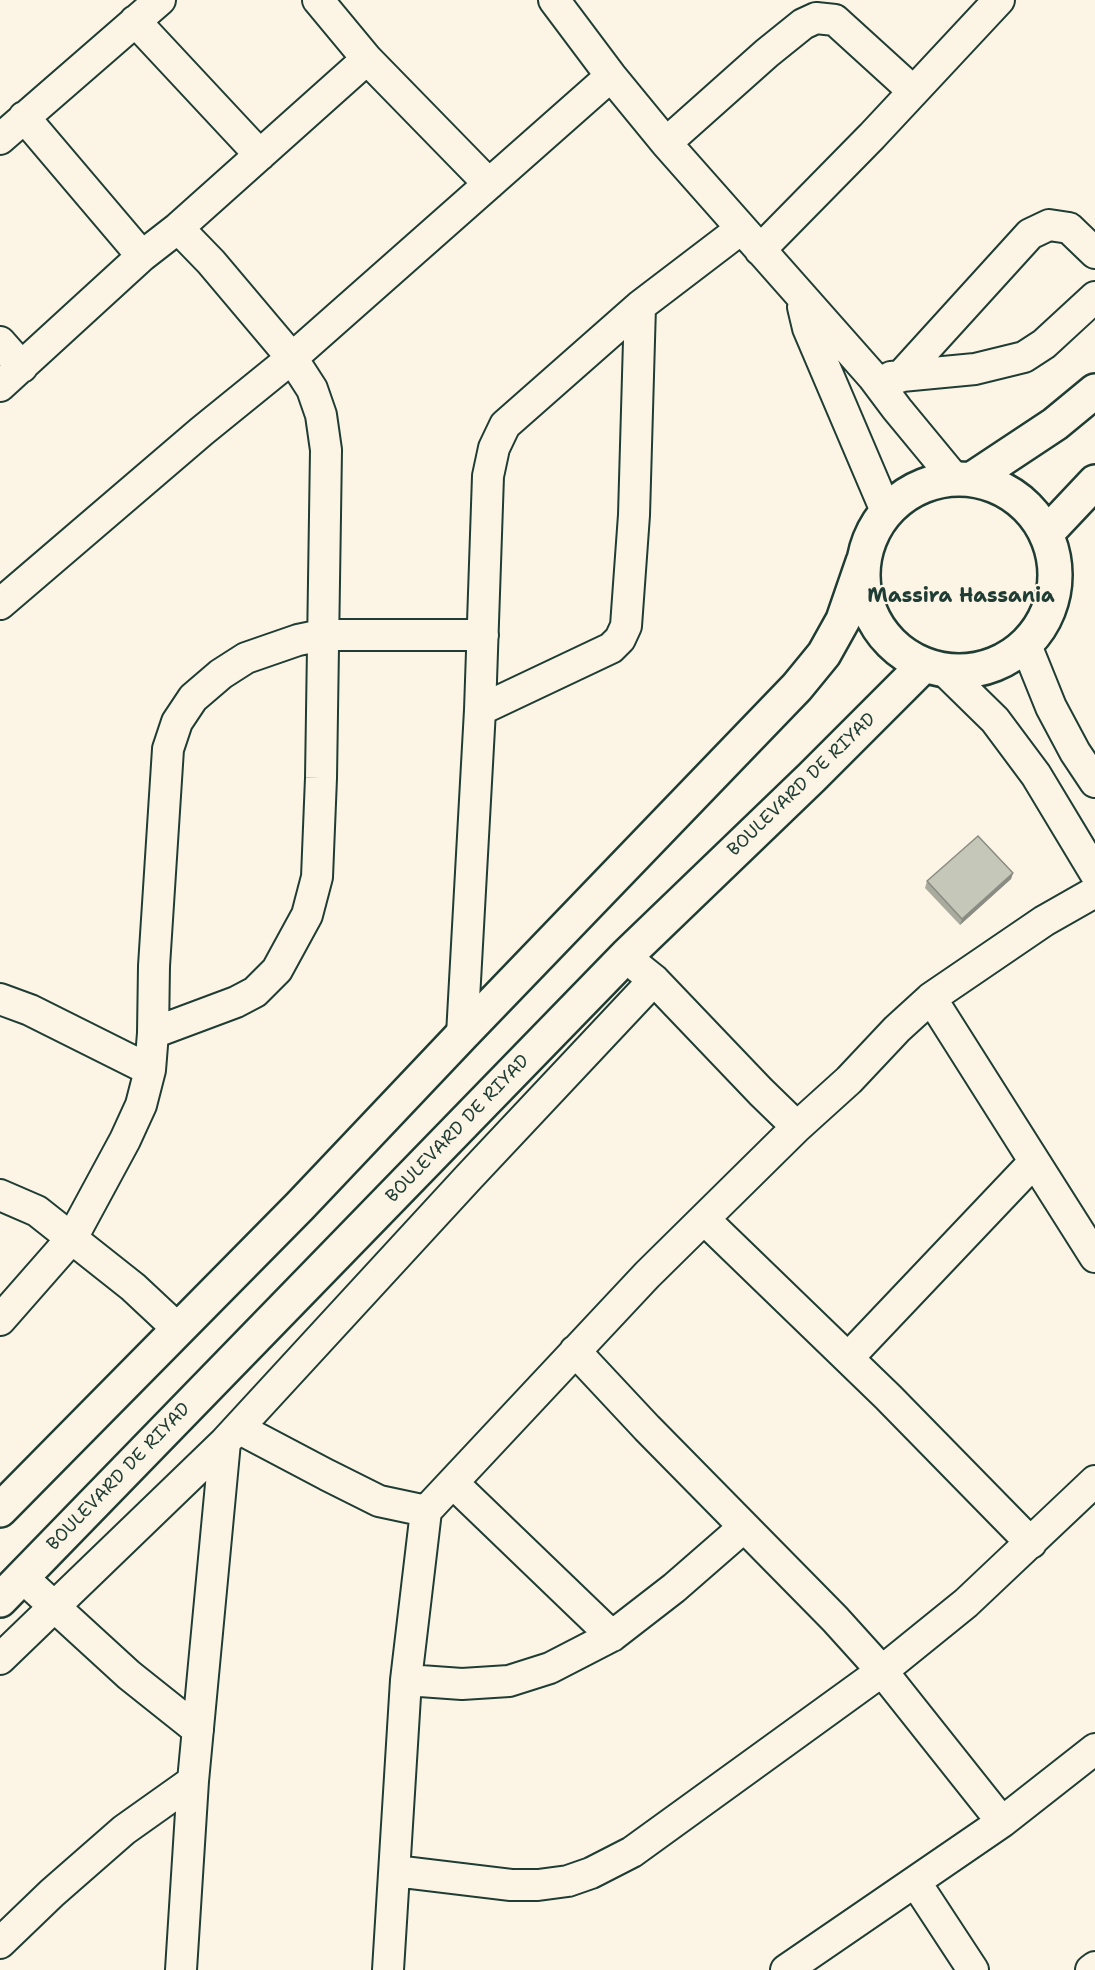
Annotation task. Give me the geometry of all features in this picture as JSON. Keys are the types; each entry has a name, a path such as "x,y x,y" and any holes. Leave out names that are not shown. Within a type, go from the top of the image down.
{"main road":[{"path":"0,1510 300,1206 727,762 796,687 824,654 843,620 871,535 886,511 917,488 963,479 1055,424 1095,391"},
{"path":"862,562 864,594 875,624 896,648 934,668 974,670 1001,662 1026,645 1044,621 1054,592 1055,562 1046,534 1028,507 1003,489 963,479"},
{"path":"1046,534 1095,482"},
{"name":"BOULEVARD DE RIYAD","path":"11,1589 626,956 820,769 934,668"}],"street":[{"path":"0,139 160,0"},
{"path":"318,0 367,59 489,184"},
{"path":"554,0 666,143 750,239 800,295 887,377 897,409 963,479"},
{"path":"462,1035 480,710 488,476 494,448 506,425 640,306 750,239 864,144 999,0"},
{"path":"666,143 767,53 803,24 816,18 835,20 913,91"},
{"path":"135,21 260,155"},
{"path":"0,386 142,256 178,228 367,59"},
{"path":"0,604 202,431 292,358 611,75"},
{"path":"24,117 142,256"},
{"path":"887,377 1030,234 1049,225 1069,228 1095,253"},
{"path":"153,1033 236,1002 255,992 277,970 307,915 317,877 321,778 326,450 321,415 312,389 292,358 211,262 178,228"},
{"path":"800,295 808,328 886,511"},
{"path":"887,377 975,369 1024,357 1044,344 1095,297"},
{"path":"480,710 611,648 620,639 626,626 634,515 640,306"},
{"path":"0,342 22,367"},
{"path":"0,1320 72,1238 125,1140 141,1105 150,1070 153,1033 154,966 168,749 177,722 193,698 221,674 246,658 298,640 322,635 483,635"},
{"path":"1026,645 1051,707 1075,752 1095,782"},
{"path":"934,668 995,720 1036,775 1095,873"},
{"path":"388,1970 406,1680 426,1511 704,1219 797,1127 849,1080 897,1029 931,998 1044,921 1095,892"},
{"path":"626,956 654,980 797,1127"},
{"path":"0,1659 232,1435 654,980"},
{"path":"931,998 1095,1257"},
{"path":"0,999 58,1023 150,1070"},
{"path":"848,1358 1034,1162"},
{"path":"0,1195 36,1212 72,1238 133,1287 179,1330"},
{"path":"704,1219 848,1358 1030,1543"},
{"path":"575,1352 835,1619 882,1671 1002,1822"},
{"path":"232,1435 327,1475 380,1501 426,1511"},
{"path":"181,1970 193,1781 232,1435"},
{"path":"395,1871 511,1885 538,1885 591,1873 632,1852 882,1671 966,1603 1095,1481"},
{"path":"453,1483 612,1636"},
{"path":"406,1680 462,1684 509,1681 550,1668 612,1636 674,1588 744,1527"},
{"path":"11,1589 53,1606 129,1675 198,1730"},
{"path":"786,1970 1002,1822 1095,1749"},
{"path":"0,1943 52,1893 124,1830 193,1781"},
{"path":"916,1882 973,1970"},
{"path":"1091,1970 1095,1967"}],"building":[{"path":"978,836 1013,873 962,919 927,881"}],"district":[{"name":"Massira Hassania","path":"961,597"}]}
